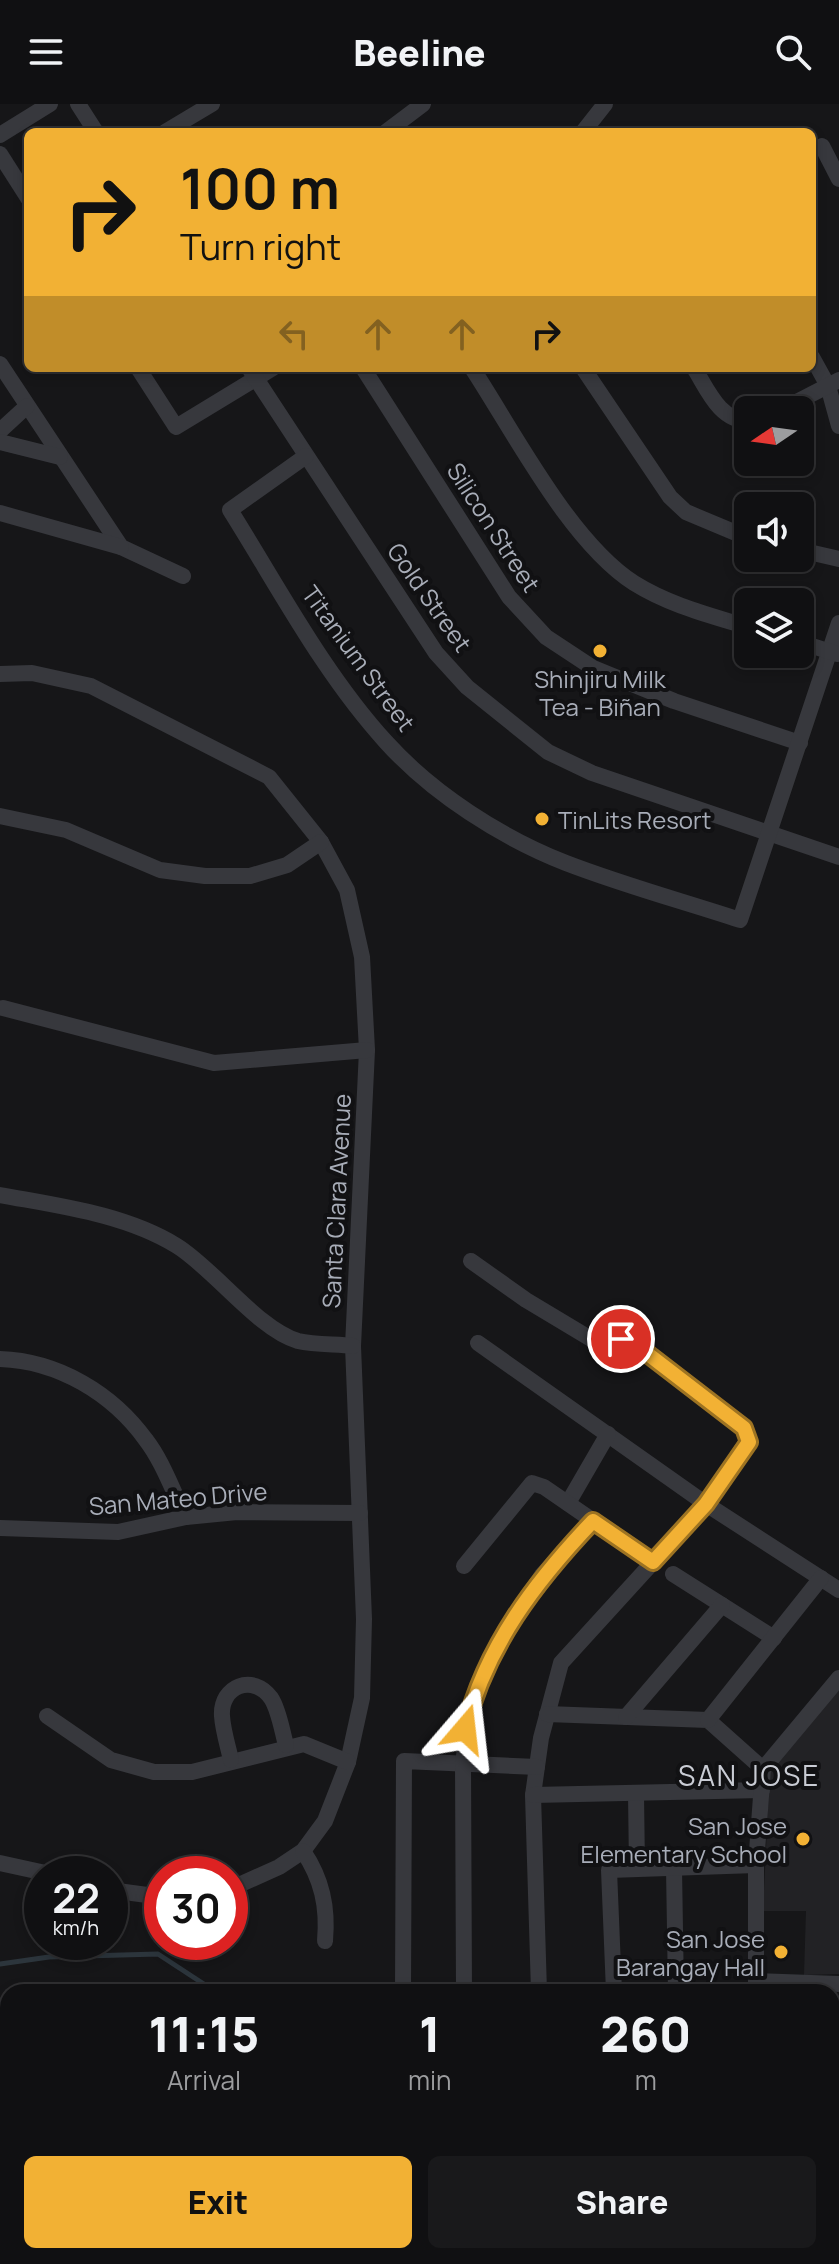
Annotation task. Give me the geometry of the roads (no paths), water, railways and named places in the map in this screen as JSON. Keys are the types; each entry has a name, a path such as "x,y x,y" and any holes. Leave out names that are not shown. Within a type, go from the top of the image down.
{"street":[{"path":"0,135 50,104"},
{"path":"78,104 93,128"},
{"path":"172,128 212,104"},
{"path":"391,128 423,104"},
{"path":"586,128 605,104"},
{"path":"839,141 817,148 839,179"},
{"path":"0,154 24,192"},
{"path":"816,362 833,383 839,426"},
{"path":"0,364 121,547"},
{"path":"141,372 176,427 252,374"},
{"name":"Silicon Street","path":"366,372 509,597 546,637 593,668 674,701 800,743"},
{"path":"475,372 565,511 597,553 633,582 680,607 734,623"},
{"path":"586,372 670,497 686,512 734,532"},
{"path":"697,372 723,413 734,419"},
{"name":"Gold Street","path":"252,374 436,653 508,723 548,752 592,773 839,857"},
{"path":"808,396 833,383"},
{"path":"0,431 27,406"},
{"path":"0,442 60,457"},
{"name":"Titanium Street","path":"306,456 230,510 335,675 386,742 419,773 486,823 565,863 740,920 770,833"},
{"path":"0,513 121,547 183,576"},
{"path":"814,553 839,559"},
{"path":"770,833 834,653 839,623"},
{"path":"814,647 834,653"},
{"name":"Santa Clara Avenue","path":"0,674 32,673 91,686 269,777 321,842 347,890 362,957 367,1050 353,1346 364,1619 362,1698 348,1762 325,1821 303,1851 279,1867 248,1881"},
{"path":"0,816 66,830 160,870 205,876 250,876 287,865 321,842"},
{"path":"3,1008 214,1063 367,1050"},
{"path":"0,1195 77,1209 139,1228 177,1246 272,1327 297,1341 353,1346"},
{"path":"471,1261 526,1300 601,1345 609,1346 625,1339 631,1341 744,1428 749,1442 706,1504 561,1663 547,1714 533,1795 539,1984"},
{"path":"478,1343 706,1504 839,1590"},
{"path":"0,1359 20,1360 55,1369 114,1403 148,1441 186,1517"},
{"path":"568,1503 608,1434"},
{"path":"464,1566 532,1483 568,1503 653,1562"},
{"name":"San Mateo Drive","path":"0,1528 118,1532 186,1517 237,1512 360,1513"},
{"path":"464,1984 463,1763 472,1701 499,1641 542,1575 593,1521"},
{"path":"673,1574 774,1638"},
{"path":"708,1720 821,1578"},
{"path":"626,1717 722,1605"},
{"path":"756,1984 756,1865 763,1769 839,1678"},
{"path":"231,1760 222,1715 224,1700 236,1686 248,1683 262,1688 273,1701 286,1745"},
{"path":"547,1714 708,1720 763,1769"},
{"path":"47,1716 111,1760 154,1772 192,1772 286,1745 304,1744 348,1762"},
{"path":"403,1984 404,1761 537,1767"},
{"path":"533,1795 762,1790"},
{"path":"636,1794 637,1868"},
{"path":"303,1851 316,1870 322,1890 327,1917 325,1941"},
{"path":"0,1863 24,1868"},
{"path":"614,1984 609,1870 756,1865"},
{"path":"674,1868 676,1984"}],"waterway":[{"path":"0,1964 49,1957 158,1954 204,1984"}],"place":[{"name":"Shinjiru Milk Tea - Biñan","path":"600,651"},
{"name":"TinLits Resort","path":"542,819"},
{"name":"San Jose Elementary School","path":"803,1839"},
{"name":"San Jose Barangay Hall","path":"781,1952"}],"district":[{"name":"SAN JOSE","path":"749,1775"}]}
